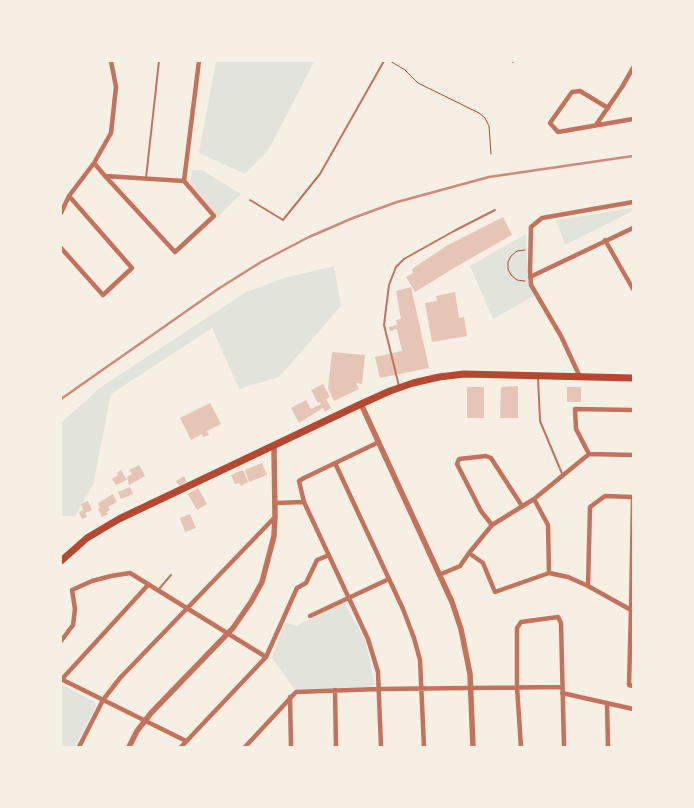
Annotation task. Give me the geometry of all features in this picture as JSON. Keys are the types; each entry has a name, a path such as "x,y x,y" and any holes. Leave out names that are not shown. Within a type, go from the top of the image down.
{"main road":[{"path":"61,561 103,528 361,404 399,388 439,377 464,374 633,378"}],"street":[{"path":"61,213 69,196 94,163 111,132 116,87 111,61"},
{"path":"184,182 199,61"},
{"path":"596,125 633,68"},
{"path":"608,108 580,91 572,92 550,123 558,132 633,119"},
{"path":"94,163 105,176 175,252 214,216 184,182 105,176"},
{"path":"61,248 103,295 132,268 69,196"},
{"path":"580,377 561,336 531,286 531,227 542,218 633,202"},
{"path":"530,278 633,228"},
{"path":"605,240 633,290"},
{"path":"361,404 452,602 461,629 467,652 471,688 473,747"},
{"path":"589,454 576,429 575,409 633,410"},
{"path":"379,442 299,481 304,502 350,598 373,654 378,672 380,747"},
{"path":"129,747 151,713 243,615 262,582 271,552 275,516 274,446"},
{"path":"439,575 460,566 492,525 534,500 589,454 633,455"},
{"path":"492,525 481,511 457,464 461,457 486,456 491,458 522,506"},
{"path":"335,463 414,638 420,660 423,689 424,747"},
{"path":"588,586 590,507 605,496 633,498 629,685 633,686"},
{"path":"534,500 548,525 549,573"},
{"path":"275,503 304,502"},
{"path":"79,747 103,700 120,678 275,516"},
{"path":"469,553 483,563 495,592 549,573 588,586 631,610"},
{"path":"181,747 266,657 297,588 306,583 317,560 329,555"},
{"path":"61,641 73,625 75,609 72,590 92,581 130,573 187,610 266,657"},
{"path":"310,616 389,579"},
{"path":"148,585 61,679 186,741"},
{"path":"521,747 517,687 518,628 521,622 558,617 561,623 564,747"},
{"path":"245,746 296,692 517,687 562,690 633,709"},
{"path":"335,690 336,747"},
{"path":"290,697 291,747"},
{"path":"607,703 608,747"}],"lane":[{"path":"146,178 159,61"},
{"path":"250,200 283,220 320,174 384,61"},
{"path":"399,388 384,325 389,285 396,267 404,259 495,210"},
{"path":"538,376 540,421 563,476"},
{"path":"158,591 171,575"}],"path":[{"path":"390,61 405,70 418,83 486,118 491,154"},
{"path":"530,251 517,251 508,262 508,269 517,280 524,281 530,278"}],"shaded area":[{"path":"216,61 314,62 269,149 245,174 199,153"},
{"path":"192,170 202,170 241,194 218,217 190,185"},
{"path":"632,208 633,211 565,245 556,220"},
{"path":"526,234 528,283 534,296 493,319 470,266"},
{"path":"334,266 341,306 279,377 239,389 212,328 111,394 93,485 75,516 61,516 61,423 101,387 246,292 284,278"},
{"path":"344,602 365,640 374,685 371,687 295,690 272,658 285,622 296,626"},
{"path":"61,684 95,702 96,705 75,747 61,747"}],"building":[{"path":"503,217 512,235 415,292 406,277 413,273 412,269 448,245"},
{"path":"411,287 429,368 380,378 375,357 402,351 397,329 390,331 389,327 397,325 396,320 401,319 396,291"},
{"path":"455,292 459,318 464,317 467,336 432,342 425,303 437,301 436,296"},
{"path":"332,352 365,355 362,384 356,383 359,389 334,401 328,388"},
{"path":"323,384 330,397 326,399 331,408 325,412 323,408 299,423 291,408 306,400 311,409 321,404 320,402 318,403 311,390"},
{"path":"518,386 518,418 500,418 501,387"},
{"path":"467,387 484,387 484,418 467,418"},
{"path":"567,387 581,387 581,402 567,402"},
{"path":"210,403 221,424 207,431 209,435 203,437 202,434 191,440 180,418"},
{"path":"262,463 267,475 249,482 245,470"},
{"path":"139,465 145,476 129,485 127,477 132,474 129,470"},
{"path":"121,470 127,480 116,485 112,479"},
{"path":"243,470 248,482 241,486 239,483 235,484 231,475"},
{"path":"184,476 187,482 179,486 176,481"},
{"path":"130,487 133,494 121,499 118,492"},
{"path":"198,488 207,504 197,510 188,494"},
{"path":"113,494 117,502 108,507 110,510 107,512 108,514 102,517 98,509 100,508 98,503"},
{"path":"88,501 92,510 85,513 87,517 82,519 79,512 83,510 81,504"},
{"path":"190,514 196,528 185,532 180,518"}],"railway":[{"path":"61,399 218,289 261,262 309,237 353,218 397,202 489,177 633,156"}]}
